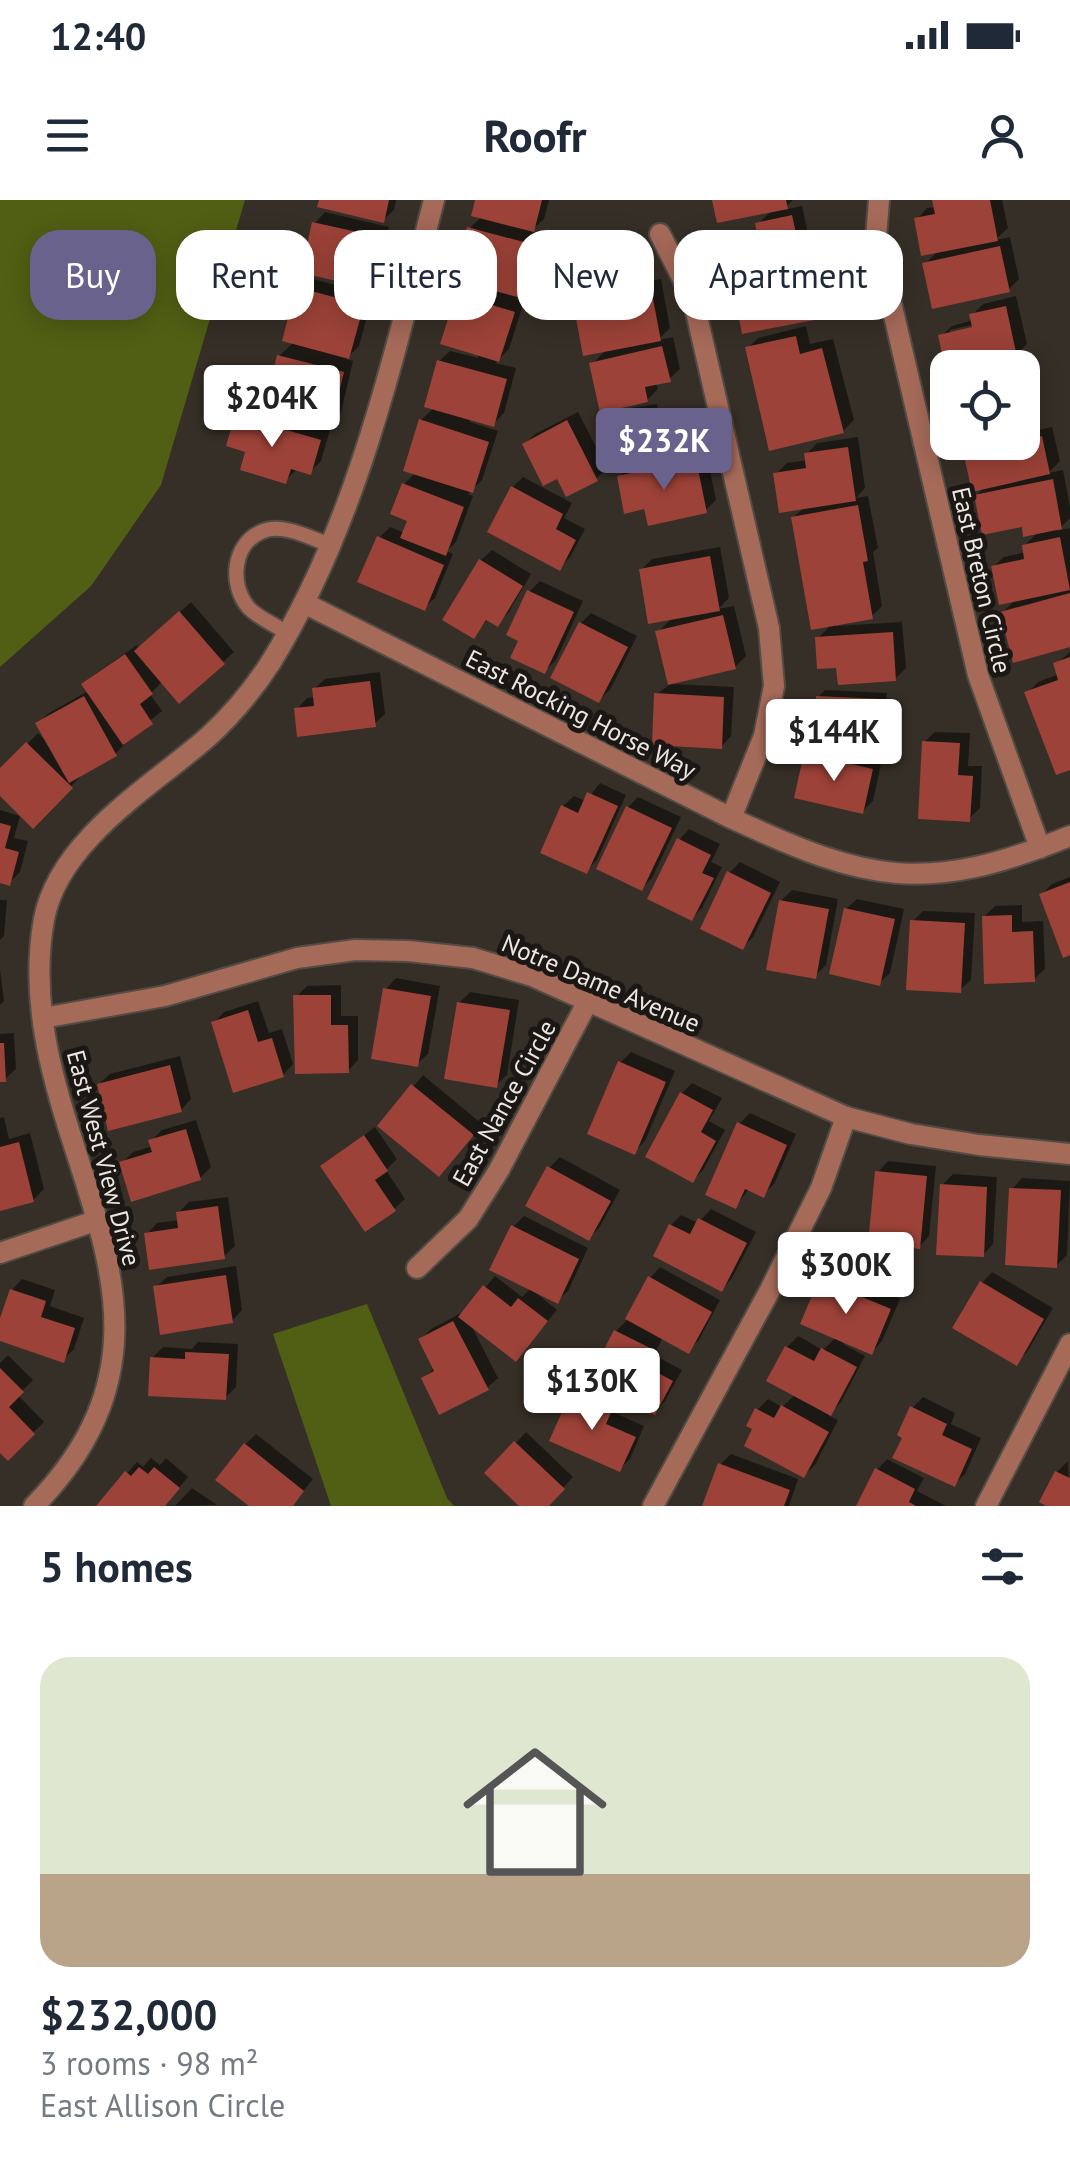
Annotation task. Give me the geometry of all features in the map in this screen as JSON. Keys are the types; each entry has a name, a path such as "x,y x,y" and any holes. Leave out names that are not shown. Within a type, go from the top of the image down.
{"street":[{"name":"East West View Drive","path":"34,1506 81,1451 101,1406 114,1363 116,1316 110,1268 49,1062 40,948 45,914 70,866 107,820 240,706 304,603 367,450 434,200"},
{"name":"East Breton Circle","path":"879,200 876,238 978,675 1040,848"},
{"path":"660,234 693,299 769,628 774,686 764,736 731,818"},
{"name":"East Rocking Horse Way","path":"304,603 731,818 842,865 900,876 972,870 1070,836"},
{"name":"Notre Dame Avenue","path":"43,1018 164,996 297,958 355,950 473,958 532,976 846,1117 912,1134 1070,1154"},
{"name":"East Nance Circle","path":"417,1268 468,1219 499,1170 588,1001"},
{"path":"653,1506 822,1188 846,1117"},
{"path":"0,1253 96,1221"},
{"path":"986,1506 1070,1344"}],"lane":[{"path":"287,633 248,608 237,586 236,562 246,544 262,531 291,530 330,545"}],"green space":[{"path":"0,200 245,200 236,230 176,230 176,320 210,320 161,485 91,586 0,667"},
{"path":"367,1304 447,1498 454,1506 331,1506 273,1334"}],"building":[{"path":"319,200 389,200 384,223 317,207"},
{"path":"475,200 542,200 534,230 471,216"},
{"path":"712,200 786,200 788,209 717,223"},
{"path":"932,200 990,200 998,241 921,256 914,218 935,214"},
{"path":"792,215 795,230 756,230 755,223"},
{"path":"312,222 348,230 334,230 334,280 314,276 314,230 310,230"},
{"path":"497,235 517,240 517,297 497,292"},
{"path":"1000,246 1010,292 932,309 922,263"},
{"path":"314,292 334,297 334,320 360,320 349,359 282,341 287,320 314,320"},
{"path":"654,304 661,341 583,356 576,320 654,320"},
{"path":"1006,306 1015,350 941,350 938,335 972,327 969,314"},
{"path":"497,307 515,312 499,362 440,344 448,320 497,320"},
{"path":"739,320 814,320 742,334"},
{"path":"796,336 800,354 822,348 844,433 769,451 745,347"},
{"path":"662,346 671,382 645,387 648,402 600,413 589,363"},
{"path":"277,355 344,372 331,425 264,409"},
{"path":"437,360 507,379 494,427 424,407"},
{"path":"647,413 649,425 679,420 685,458 612,470 604,420"},
{"path":"235,415 321,440 311,475 291,469 286,484 240,470 245,452 226,446"},
{"path":"419,419 489,442 473,493 403,471"},
{"path":"567,420 598,481 566,497 557,479 543,486 522,444"},
{"path":"1040,437 1050,474 972,492 965,460 1040,460"},
{"path":"848,447 856,501 779,513 773,473 806,468 804,453"},
{"path":"696,459 707,513 648,526 644,509 624,514 617,476"},
{"path":"1053,479 1062,529 1023,537 1022,527 982,535 974,495"},
{"path":"402,483 464,507 446,556 400,538 407,521 390,514"},
{"path":"511,486 563,514 556,529 576,540 560,571 487,532"},
{"path":"858,505 873,619 811,630 791,517"},
{"path":"377,536 444,565 425,611 357,582"},
{"path":"1060,537 1070,590 999,605 991,566 1024,559 1022,545"},
{"path":"710,556 720,611 648,624 639,569"},
{"path":"479,559 523,586 498,627 486,620 474,639 442,620"},
{"path":"527,590 574,612 545,674 510,658 518,641 506,635"},
{"path":"1070,593 1070,647 1013,663 1000,612"},
{"path":"179,611 225,664 179,704 134,651"},
{"path":"723,615 736,669 668,685 655,631"},
{"path":"579,622 628,647 599,703 550,678"},
{"path":"893,632 896,681 838,685 836,668 817,669 815,637"},
{"path":"125,654 153,694 140,704 153,724 123,745 81,684"},
{"path":"1070,657 1070,770 1056,775 1024,692 1058,680 1053,663"},
{"path":"370,681 376,727 297,737 294,708 314,706 312,688"},
{"path":"654,693 724,697 722,749 652,745"},
{"path":"84,696 117,756 69,783 35,723"},
{"path":"816,696 881,699 879,750 833,747 834,729 814,728"},
{"path":"922,741 960,743 958,775 973,776 970,822 918,819"},
{"path":"26,742 73,788 33,829 0,796 0,768"},
{"path":"804,753 873,769 863,814 794,798"},
{"path":"587,792 618,806 587,874 540,853 561,805 578,813"},
{"path":"626,806 672,828 642,891 596,869"},
{"path":"0,823 11,826 5,848 19,852 10,886 0,883"},
{"path":"677,838 711,855 702,873 714,878 692,921 647,899"},
{"path":"727,871 771,893 743,950 700,929"},
{"path":"1070,882 1070,955 1063,958 1039,894"},
{"path":"779,900 829,909 816,979 766,970"},
{"path":"844,908 895,919 880,986 829,974"},
{"path":"1012,915 1012,932 1033,931 1035,982 984,984 982,916"},
{"path":"910,920 965,923 961,993 906,990"},
{"path":"383,988 431,996 418,1067 371,1059"},
{"path":"293,995 331,995 331,1025 348,1025 349,1073 295,1074"},
{"path":"457,1002 510,1010 497,1088 444,1079"},
{"path":"248,1010 258,1042 272,1038 284,1077 233,1093 211,1022"},
{"path":"0,1043 4,1043 6,1082 0,1082"},
{"path":"618,1061 666,1082 635,1155 587,1134"},
{"path":"170,1065 182,1112 108,1131 97,1084"},
{"path":"411,1084 474,1135 439,1177 377,1126"},
{"path":"680,1092 713,1110 701,1132 716,1141 693,1183 645,1157"},
{"path":"737,1122 787,1145 764,1198 745,1189 736,1209 705,1195"},
{"path":"186,1129 201,1180 131,1202 119,1162 152,1152 148,1140"},
{"path":"364,1135 388,1171 375,1180 396,1211 365,1232 320,1166"},
{"path":"19,1142 34,1202 0,1211 0,1147"},
{"path":"547,1166 611,1201 589,1241 525,1206"},
{"path":"875,1171 927,1176 920,1249 868,1244"},
{"path":"940,1184 987,1187 984,1257 936,1255"},
{"path":"1009,1188 1061,1190 1057,1268 1005,1265"},
{"path":"218,1206 225,1259 149,1270 144,1233 178,1228 176,1212"},
{"path":"698,1218 747,1243 722,1292 653,1256 669,1224 690,1234"},
{"path":"511,1225 579,1259 558,1304 489,1270"},
{"path":"226,1275 233,1323 160,1335 153,1286"},
{"path":"648,1276 712,1312 689,1354 625,1319"},
{"path":"819,1279 891,1309 872,1355 800,1324"},
{"path":"980,1281 1044,1319 1017,1366 952,1328"},
{"path":"483,1285 511,1307 518,1298 548,1321 516,1362 458,1317"},
{"path":"10,1289 46,1301 41,1317 75,1328 64,1363 0,1341 0,1318"},
{"path":"453,1321 489,1390 439,1415 421,1378 434,1371 418,1339"},
{"path":"614,1330 654,1350 645,1366 673,1381 655,1415 602,1387 610,1371 597,1363"},
{"path":"785,1346 814,1361 821,1348 857,1367 831,1416 766,1381"},
{"path":"185,1352 229,1354 226,1400 148,1396 150,1357 185,1359"},
{"path":"0,1368 24,1392 9,1407 35,1434 8,1461 0,1453"},
{"path":"571,1392 612,1410 606,1424 636,1437 620,1472 549,1441"},
{"path":"781,1405 829,1432 804,1478 744,1446 752,1429 746,1426 755,1408 774,1418"},
{"path":"910,1406 947,1424 942,1435 972,1449 955,1487 892,1458"},
{"path":"514,1441 565,1489 549,1506 519,1506 484,1473"},
{"path":"244,1443 304,1491 293,1506 249,1506 215,1480"},
{"path":"718,1463 790,1490 784,1506 702,1506"},
{"path":"139,1467 148,1474 154,1467 180,1488 165,1506 96,1506 125,1471 131,1476"},
{"path":"875,1468 915,1489 909,1502 916,1506 856,1506"},
{"path":"1055,1471 1070,1478 1070,1506 1046,1506 1039,1502"}]}
